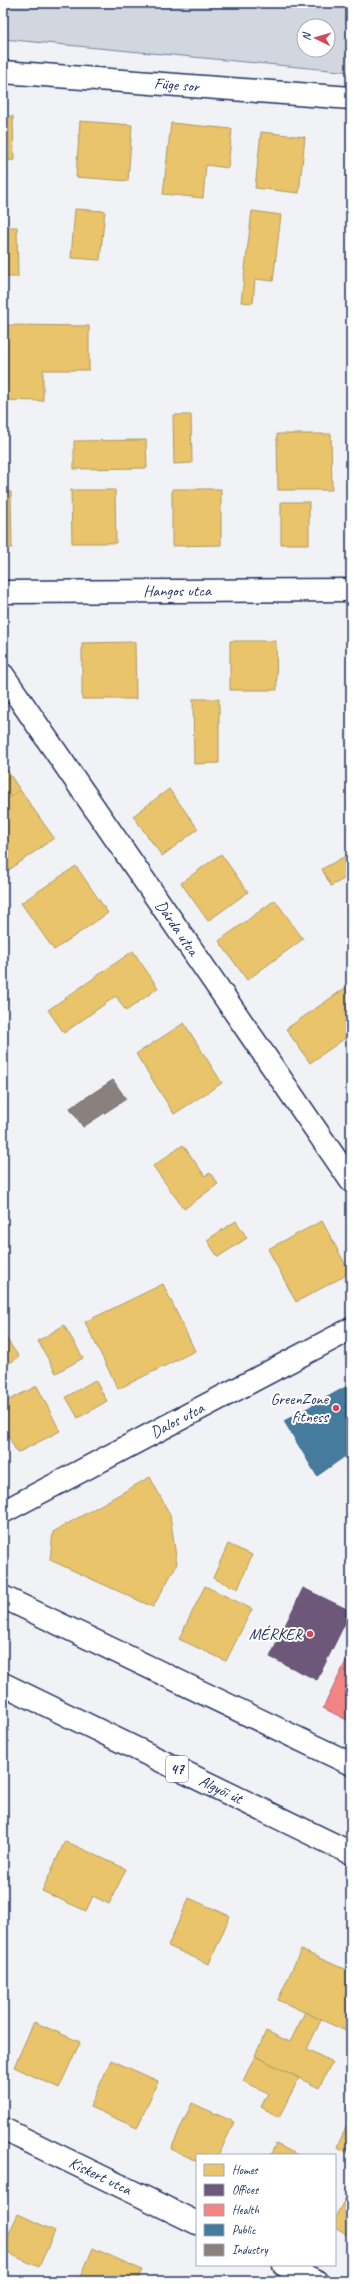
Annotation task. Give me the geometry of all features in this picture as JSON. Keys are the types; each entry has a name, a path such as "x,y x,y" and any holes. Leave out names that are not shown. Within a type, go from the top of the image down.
{"street":[{"name":"Füge sor","path":"3,72 351,98"},
{"name":"Hangos utca","path":"3,592 351,590"},
{"name":"Dárda utca","path":"3,675 351,1181"},
{"name":"Dalos utca","path":"3,1512 351,1329"},
{"path":"3,1597 351,1764"},
{"name":"Algyői út","path":"3,1684 351,1853"},
{"name":"Kiskert utca","path":"3,2129 196,2223"},
{"path":"286,2266 316,2281"}],"shaded area":[{"path":"3,3 351,3 351,72 3,39"}],"building: Homes":[{"path":"13,116 14,160 3,161 3,117"},
{"path":"80,121 132,125 128,181 76,177"},
{"path":"171,123 232,129 228,168 206,165 203,198 163,194"},
{"path":"261,132 305,137 299,193 255,188"},
{"path":"75,209 105,211 100,260 71,258"},
{"path":"252,211 281,215 273,281 255,279 253,303 241,302"},
{"path":"3,227 17,227 18,277 3,277"},
{"path":"3,325 89,326 89,370 43,370 43,401 3,400"},
{"path":"173,415 191,415 192,463 174,464"},
{"path":"277,434 331,434 332,490 278,490"},
{"path":"146,440 147,468 74,469 74,441"},
{"path":"172,489 221,489 221,545 172,546"},
{"path":"71,490 115,490 116,543 72,543"},
{"path":"3,492 11,492 12,548 3,548"},
{"path":"281,502 309,502 309,544 281,544"},
{"path":"230,641 276,641 277,690 230,690"},
{"path":"135,642 136,699 82,699 82,643"},
{"path":"193,699 219,699 219,763 194,764"},
{"path":"3,764 20,790 3,802"},
{"path":"169,789 198,829 162,856 133,816"},
{"path":"20,790 54,838 9,870 3,862 3,802"},
{"path":"351,853 351,875 331,886 322,869"},
{"path":"221,854 248,892 208,921 181,883"},
{"path":"76,866 108,913 54,950 21,903"},
{"path":"275,900 303,939 247,980 219,941"},
{"path":"133,951 158,988 126,1011 116,996 64,1033 48,1010"},
{"path":"351,984 351,1004 346,1007 351,1015 351,1034 310,1063 286,1029"},
{"path":"184,1023 222,1083 174,1114 136,1054"},
{"path":"183,1145 205,1176 210,1173 218,1184 184,1209 153,1166"},
{"path":"236,1221 247,1238 218,1257 207,1240"},
{"path":"322,1221 350,1273 296,1302 268,1249"},
{"path":"163,1284 195,1351 118,1389 85,1322"},
{"path":"64,1325 83,1358 56,1373 38,1341"},
{"path":"6,1338 19,1357 3,1367 3,1340"},
{"path":"95,1380 107,1401 78,1418 66,1397"},
{"path":"37,1386 60,1431 17,1453 3,1425 3,1403"},
{"path":"150,1477 170,1515 177,1564 153,1607 50,1560 53,1532"},
{"path":"228,1544 252,1555 238,1589 213,1578"},
{"path":"205,1586 252,1609 226,1661 179,1639"},
{"path":"65,1841 126,1869 109,1904 93,1896 86,1911 42,1891"},
{"path":"189,1898 230,1916 209,1964 168,1946"},
{"path":"301,1950 351,1972 351,2025 348,2032 278,2000"},
{"path":"305,2012 321,2020 307,2049 332,2062 319,2088 255,2056 266,2031 290,2042"},
{"path":"34,2022 80,2042 59,2088 14,2067"},
{"path":"255,2056 299,2078 279,2117 261,2107 268,2093 243,2081"},
{"path":"111,2060 158,2081 137,2128 90,2107"},
{"path":"192,2103 234,2122 219,2154 196,2154 196,2161 171,2149"},
{"path":"349,2121 351,2121 351,2154 337,2147"},
{"path":"276,2144 296,2154 271,2154"},
{"path":"351,2189 351,2238 336,2229 336,2215"},
{"path":"18,2214 55,2231 39,2267 3,2251 3,2246"},
{"path":"93,2248 142,2270 137,2281 79,2281"}],"building: Offices":[{"name":"MÉRKER","path":"303,1588 351,1611 317,1680 270,1657"}],"building: Health":[{"path":"351,1651 351,1722 323,1708"}],"building: Public":[{"path":"351,1384 351,1452 317,1476 284,1421"}],"building: Industry":[{"path":"113,1080 126,1099 83,1127 70,1108"}],"place":[{"name":"GreenZone fitness","path":"336,1408"},
{"name":"MÉRKER","path":"310,1634"}]}
